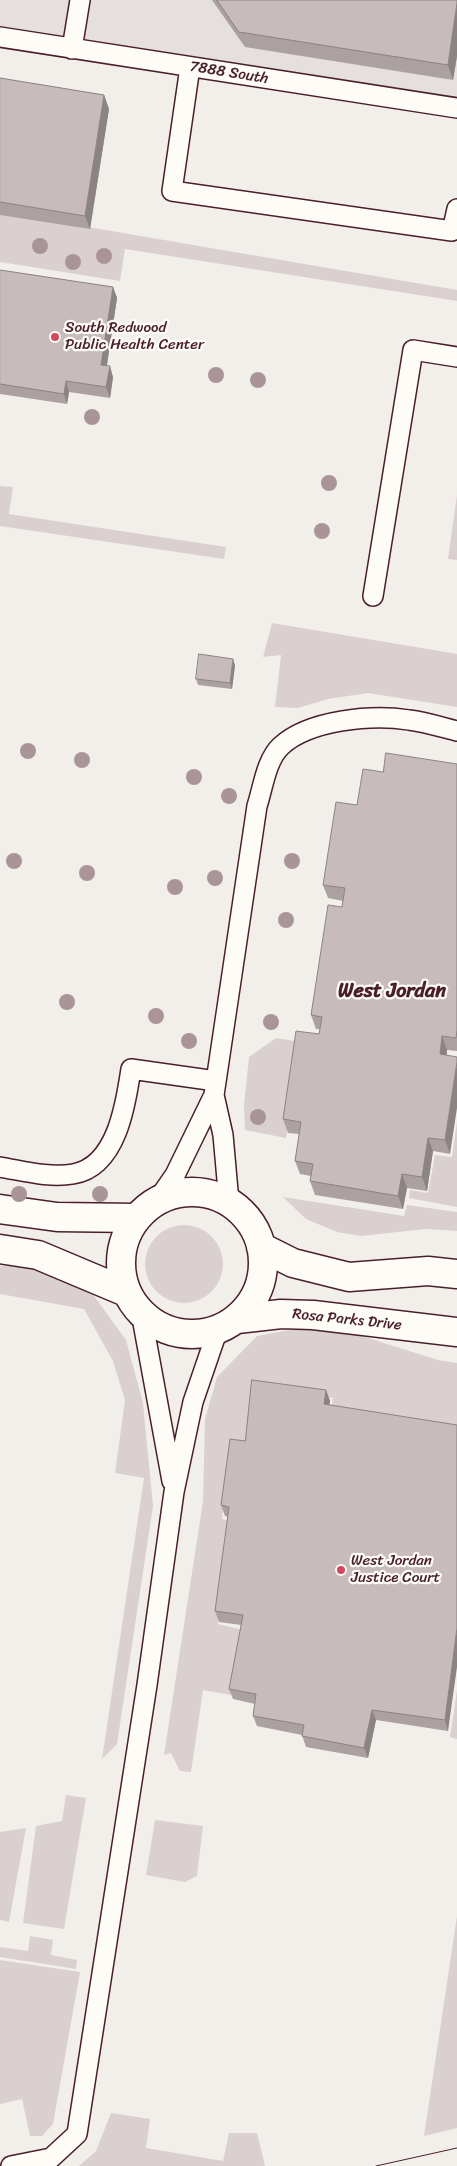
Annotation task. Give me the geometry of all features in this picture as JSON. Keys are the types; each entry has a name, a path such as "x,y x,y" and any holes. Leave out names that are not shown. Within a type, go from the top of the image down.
{"street":[{"path":"0,1209 57,1218 146,1209 182,1192 208,1194 230,1202 251,1223 261,1247 262,1274 254,1299 228,1324 188,1334 162,1328 133,1302 38,1255 0,1250"},
{"path":"133,1302 120,1266 124,1240 146,1209"},
{"path":"261,1247 293,1263 349,1277 428,1272 457,1274"},
{"name":"Rosa Parks Drive","path":"228,1324 281,1314 313,1315 457,1332"}],"lane":[{"path":"72,49 80,0"},
{"name":"7888 South","path":"0,38 457,108"},
{"path":"190,67 172,191 452,231 457,210"},
{"path":"373,596 413,350 457,357"},
{"path":"146,1209 175,1175 215,1088 257,806 270,763 280,747 312,729 350,719 408,720 457,731"},
{"path":"0,1167 50,1175 75,1174 96,1163 111,1144 120,1126 126,1109 131,1068 215,1088"},
{"path":"215,1088 223,1135 230,1202"},
{"path":"133,1302 174,1492"},
{"path":"11,2166 51,2158 77,2134 147,1685 174,1492 193,1402 228,1324"}],"shaded area":[{"path":"0,0 457,0 457,112 0,39"},
{"path":"0,212 457,290 457,301 125,249 120,281 0,262"},
{"path":"0,486 13,487 9,514 226,547 224,559 0,526"},
{"path":"457,495 457,560 448,559"},
{"path":"272,623 457,654 457,707 368,693 328,699 298,708 275,707 281,655 263,657"},
{"path":"276,1038 301,1042 286,1138 245,1130 244,1105 249,1057"},
{"path":"457,1122 457,1207 409,1198 410,1190 428,1193 435,1155 452,1157"},
{"path":"283,1197 404,1216 407,1205 457,1212 457,1231 426,1229 361,1236 337,1232 306,1219"},
{"path":"176,1225 192,1225 206,1231 217,1242 223,1256 223,1272 217,1286 206,1297 192,1303 176,1303 162,1297 151,1286 145,1272 145,1256 151,1242 162,1231"},
{"path":"0,1266 40,1266 89,1289 126,1340 143,1403 153,1506 117,1744 102,1759 144,1478 115,1473 125,1400 113,1361 84,1309 0,1294"},
{"path":"306,1327 355,1334 438,1360 457,1363 457,1432 331,1413 333,1398 254,1388 245,1449 230,1447 222,1519 231,1521 218,1624 243,1630 231,1695 203,1690 191,1772 180,1771 171,1753 164,1755 203,1501 205,1419 217,1377 257,1336"},
{"path":"457,1690 457,1739 450,1737"},
{"path":"66,1795 86,1798 64,1929 23,1923 36,1826 62,1821"},
{"path":"155,1820 203,1826 197,1876 185,1882 146,1875"},
{"path":"26,1828 9,1922 0,1920 0,1832"},
{"path":"457,1916 457,2128 424,2136"},
{"path":"30,1936 53,1940 51,1955 77,1960 76,1969 0,1957 0,1947 28,1951"},
{"path":"0,1960 80,1972 53,2124 42,2136 30,2136 22,2099 0,2104"},
{"path":"111,2113 150,2119 146,2148 223,2161 229,2133 257,2133 265,2166 79,2166 96,2151"}],"building":[{"path":"217,0 457,0 457,3 448,65 239,32"},
{"path":"0,78 104,95 85,216 0,202"},
{"name":"South Redwood Public Health Center","path":"0,270 113,287 101,365 110,366 106,387 66,381 64,394 0,384"},
{"path":"199,654 233,659 230,683 196,679"},
{"path":"386,753 457,764 457,1030 456,1038 442,1036 440,1054 457,1057 457,1062 445,1140 428,1138 422,1177 402,1174 398,1196 310,1181 313,1164 295,1161 301,1122 283,1119 296,1031 319,1034 322,1017 311,1015 328,905 342,907 345,888 323,885 336,802 357,805 363,769 383,772"},
{"name":"West Jordan Justice Court","path":"252,1380 326,1390 324,1404 457,1425 457,1628 445,1720 372,1710 364,1748 302,1736 304,1725 253,1716 256,1694 229,1689 243,1615 215,1611 229,1507 221,1505 230,1439 245,1441"}],"tram line":[{"path":"376,2166 457,2148"}],"place":[{"name":"South Redwood Public Health Center","path":"55,337"},
{"name":"West Jordan Justice Court","path":"341,1570"}],"district":[{"name":"West Jordan","path":"392,992"}]}
